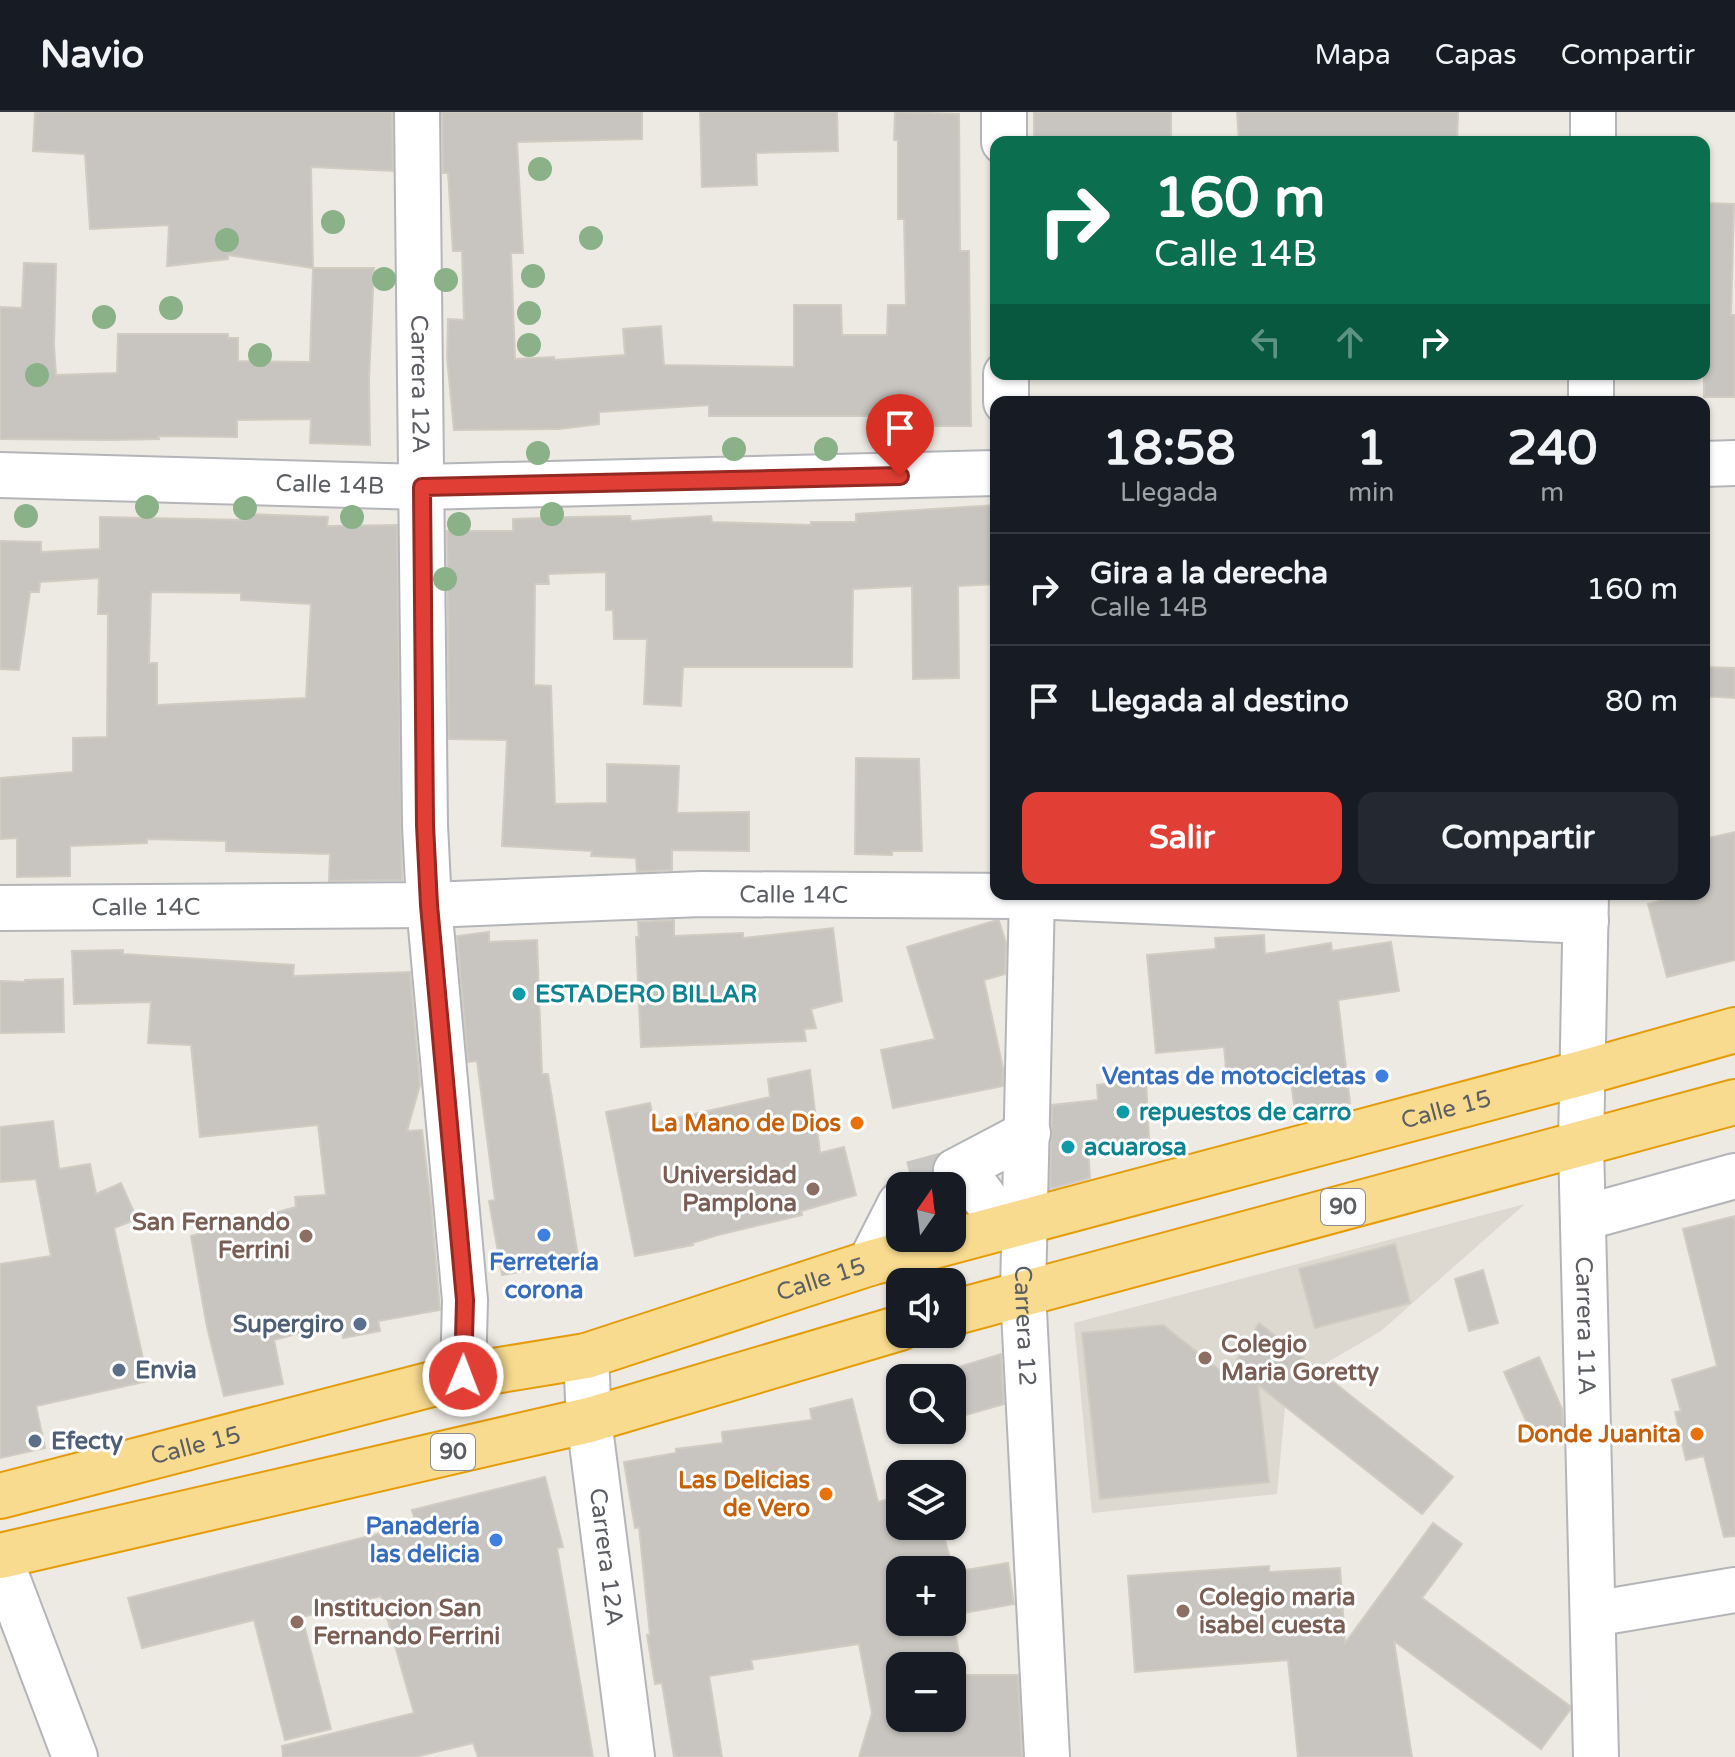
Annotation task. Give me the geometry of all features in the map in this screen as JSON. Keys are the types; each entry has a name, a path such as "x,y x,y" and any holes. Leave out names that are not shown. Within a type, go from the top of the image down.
{"highway":[{"name":"Calle 15","path":"0,1496 463,1376 586,1356 870,1263 1735,1030"},
{"name":"90","path":"966,1309 1735,1102"},
{"name":"90","path":"0,1557 589,1420 886,1332"}],"street":[{"name":"Carrera 12A","path":"417,112 425,825 429,905 465,1300 463,1376"},
{"path":"1004,112 1004,136"},
{"path":"1593,112 1593,136"},
{"path":"1710,464 1735,463"},
{"name":"Calle 14B","path":"0,475 422,487 990,473"},
{"name":"Calle 14C","path":"0,908 429,905 701,894 990,895"},
{"name":"Carrera 12","path":"1032,900 1028,1133 1018,1223 1047,1757"},
{"name":"Calle 14C","path":"1263,900 1586,907"},
{"name":"Carrera 11A","path":"1586,907 1581,1144 1596,1757"},
{"path":"1018,1223 989,1204 969,1177 956,1171 1028,1133"},
{"path":"1583,1218 1735,1176"},
{"path":"870,1263 886,1232"},
{"name":"Carrera 12A","path":"586,1356 589,1420 632,1757"},
{"path":"0,1557 75,1757"},
{"path":"1593,1614 1735,1590"}],"shaded area":[{"name":"Colegio Maria Goretty","path":"1525,1204 1381,1331 1287,1386 1277,1494 1092,1513 1074,1323"}],"building":[{"path":"35,112 392,112 393,171 311,167 313,268 228,255 228,259 167,266 169,225 90,229 85,154 33,151"},
{"path":"442,112 642,112 642,139 517,142 523,253 511,253 515,359 554,357 554,360 625,355 623,329 661,326 664,365 794,367 794,305 841,305 842,335 887,335 888,305 906,305 904,219 898,219 895,112 959,114 960,251 969,251 971,426 916,426 916,416 709,416 709,405 599,412 599,424 559,429 454,430 447,357 448,319 464,320 462,251 453,251 448,173 443,173"},
{"path":"700,112 837,112 838,151 756,153 757,185 702,187"},
{"path":"1034,112 1171,112 1171,136 1034,136"},
{"path":"1237,112 1458,112 1457,136 1239,136"},
{"path":"1710,203 1734,204 1731,315 1735,315 1735,397 1704,396 1704,380 1710,380"},
{"path":"24,263 56,264 56,375 117,373 118,334 228,334 228,338 238,338 238,361 310,362 313,268 374,268 369,379 370,445 310,443 311,419 237,420 237,437 0,439 0,307 22,308"},
{"path":"990,505 990,584 958,586 959,678 913,679 912,586 853,589 852,667 683,667 681,706 644,704 647,639 614,639 613,610 606,610 606,572 548,574 549,584 535,584 534,685 551,686 555,804 607,803 607,764 679,766 677,813 749,812 749,851 672,850 672,870 637,872 636,858 591,856 592,851 502,846 507,740 449,739 447,531 513,531 513,519 630,516 631,521 711,516 712,522 811,525 811,522 856,522 856,514"},
{"path":"245,514 328,517 327,526 397,525 402,880 329,881 330,854 226,851 226,841 147,839 147,843 70,846 70,876 17,877 17,838 0,839 0,778 73,772 73,738 107,737 108,614 98,614 99,578 40,582 39,592 30,592 19,670 0,669 0,541 41,542 41,552 100,549 100,517 245,520","holes":["151,592 241,593 241,600 311,604 306,698 157,705 157,663 149,663"]},
{"path":"1710,667 1735,668 1735,698 1710,696"},
{"path":"856,758 919,759 922,851 892,851 892,855 855,854"},
{"path":"1735,832 1735,960 1667,977 1648,904 1664,900 1710,900 1710,838"},
{"path":"674,920 674,936 743,933 743,938 833,928 842,1001 811,1009 816,1028 804,1029 806,1041 641,1047 638,922"},
{"path":"999,921 1006,943 1005,974 984,980 1003,1068 1003,1086 893,1108 881,1050 935,1039 907,947"},
{"path":"489,932 489,942 537,940 542,1074 548,1074 579,1262 502,1275 489,1201 495,1200 477,1061 468,1062 457,936"},
{"path":"1264,935 1265,954 1331,943 1332,951 1391,942 1399,991 1338,1000 1350,1103 1295,1111 1290,1074 1227,1079 1224,1047 1156,1053 1147,955 1216,949 1215,938"},
{"path":"123,950 123,954 294,965 293,976 410,972 420,1085 407,1131 422,1130 440,1310 378,1321 380,1331 343,1338 341,1322 274,1340 283,1384 224,1396 207,1327 191,1236 296,1207 295,1197 326,1195 318,1125 200,1137 191,1045 148,1043 151,1002 74,1004 72,951"},
{"path":"63,979 64,1032 0,1033 0,981"},
{"path":"810,1070 820,1153 844,1147 856,1195 801,1211 802,1215 718,1235 693,1245 635,1256 606,1112 650,1103 654,1123 770,1097 768,1079"},
{"path":"1146,1079 1149,1139 1088,1148 1090,1178 1050,1189 1052,1105 1098,1100 1097,1085"},
{"path":"53,1121 59,1169 90,1164 96,1194 121,1183 137,1219 114,1228 148,1381 36,1406 45,1448 0,1458 0,1264 51,1256 36,1179 0,1182 0,1127"},
{"path":"1735,1216 1735,1536 1724,1537 1704,1456 1686,1460 1675,1412 1681,1411 1672,1380 1717,1366 1683,1229"},
{"path":"1395,1244 1410,1303 1315,1328 1299,1269"},
{"path":"1483,1270 1498,1323 1469,1331 1455,1279"},
{"path":"1259,1323 1453,1477 1422,1514 1258,1385 1269,1482 1100,1499 1082,1333 1163,1325 1227,1376"},
{"path":"1001,1354 1004,1404 966,1415 966,1365"},
{"path":"1539,1357 1562,1409 1563,1428 1535,1441 1504,1372"},
{"path":"852,1399 878,1502 886,1500 886,1540 945,1540 949,1556 886,1556 886,1636 956,1636 959,1652 886,1652 886,1732 966,1732 966,1675 1018,1675 1022,1757 859,1757 872,1713 859,1644 751,1660 753,1669 709,1676 722,1757 674,1757 662,1683 655,1684 647,1635 650,1635 639,1527 635,1528 624,1462 676,1453 676,1449 723,1443 722,1432 812,1420 810,1409"},
{"path":"545,1477 563,1547 557,1548 593,1757 478,1757 473,1743 415,1757 283,1757 282,1746 414,1713 381,1596 302,1617 331,1729 285,1740 254,1620 142,1648 128,1598 416,1524 412,1510"},
{"path":"1433,1523 1462,1544 1422,1598 1570,1706 1541,1749 1394,1641 1412,1757 1298,1757 1288,1660 1135,1672 1128,1576 1269,1566 1269,1572 1340,1568 1345,1643"},
{"path":"1008,1563 1014,1604 966,1613 966,1570"}],"place":[{"name":"ESTADERO BILLAR","path":"519,994"},
{"name":"Ventas de motocicletas","path":"1382,1076"},
{"name":"repuestos de carro","path":"1123,1112"},
{"name":"La Mano de Dios","path":"857,1123"},
{"name":"acuarosa","path":"1068,1147"},
{"name":"Universidad Pamplona","path":"813,1189"},
{"name":"Ferretería corona","path":"544,1235"},
{"name":"San Fernando Ferrini","path":"306,1236"},
{"name":"Supergiro","path":"360,1324"},
{"name":"Colegio Maria Goretty","path":"1205,1358"},
{"name":"Envia","path":"119,1370"},
{"name":"Donde Juanita","path":"1697,1434"},
{"name":"Efecty","path":"35,1441"},
{"name":"Las Delicias de Vero","path":"826,1494"},
{"name":"Panadería las delicia","path":"496,1540"},
{"name":"Colegio maria isabel cuesta","path":"1183,1611"},
{"name":"Institucion San Fernando Ferrini","path":"297,1622"}],"route":[{"path":"463,1376 465,1300 429,905 425,825 422,487 900,476"}]}
